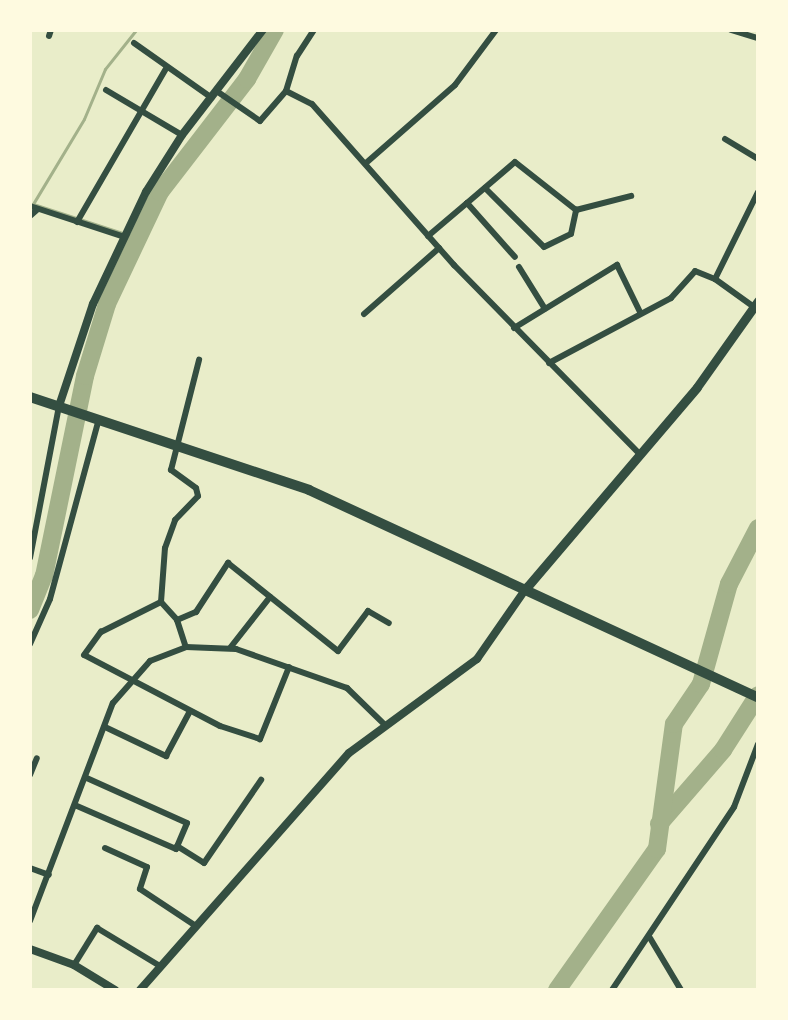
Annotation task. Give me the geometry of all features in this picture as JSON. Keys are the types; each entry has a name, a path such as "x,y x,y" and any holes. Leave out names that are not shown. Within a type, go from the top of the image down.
{"highway":[{"path":"30,397 180,444 319,494 527,587 566,608 758,697"}],"main road":[{"path":"63,407 93,304 124,237 182,135 216,95 263,30"},
{"path":"140,990 333,770 386,726 477,659 527,587 697,387 756,304"}],"street":[{"path":"134,43 167,67 260,121 286,91 297,56 314,30"},
{"path":"366,163 455,85 496,30"},
{"path":"731,30 758,38"},
{"path":"77,222 167,67"},
{"path":"106,90 182,135"},
{"path":"286,91 312,104 439,248 514,328 639,453"},
{"path":"725,139 758,159"},
{"path":"428,236 515,162 576,210"},
{"path":"485,188 544,247 571,234 576,210"},
{"path":"715,279 758,192"},
{"path":"576,210 631,196"},
{"path":"467,204 515,256"},
{"path":"30,206 124,237"},
{"path":"30,216 37,210"},
{"path":"364,314 439,248"},
{"path":"514,328 617,265 640,312"},
{"path":"519,267 545,309"},
{"path":"549,363 640,312 671,298 695,271 715,279 756,304"},
{"path":"186,647 177,620 161,602 165,548 175,520 198,496 196,488 171,470 180,444 199,360"},
{"path":"30,558 63,407"},
{"path":"30,644 50,599 97,417"},
{"path":"177,620 196,612 228,563 338,651 368,610 389,623"},
{"path":"230,648 270,597"},
{"path":"161,602 101,632 87,646 84,655 190,711 260,739 289,668"},
{"path":"30,921 77,806 105,727 128,680 150,661 186,647 230,648 347,688 386,726"},
{"path":"105,727 165,756 190,711"},
{"path":"612,990 650,938 734,807 758,744"},
{"path":"30,775 37,758"},
{"path":"87,778 187,823 177,846"},
{"path":"77,806 177,846 204,863 261,780"},
{"path":"105,848 147,867 141,889 196,926"},
{"path":"30,868 49,875"},
{"path":"74,965 97,928 160,966"},
{"path":"650,938 681,990"},
{"path":"30,949 74,965 116,990"}],"waterway":[{"path":"136,30 105,69 84,119 33,204 138,238"},
{"path":"30,610 44,576 85,376 107,304 160,192 247,79 275,30"},
{"path":"557,990 657,849 674,724 701,684 729,584 758,528"},
{"path":"659,824 723,750 758,695"}]}
